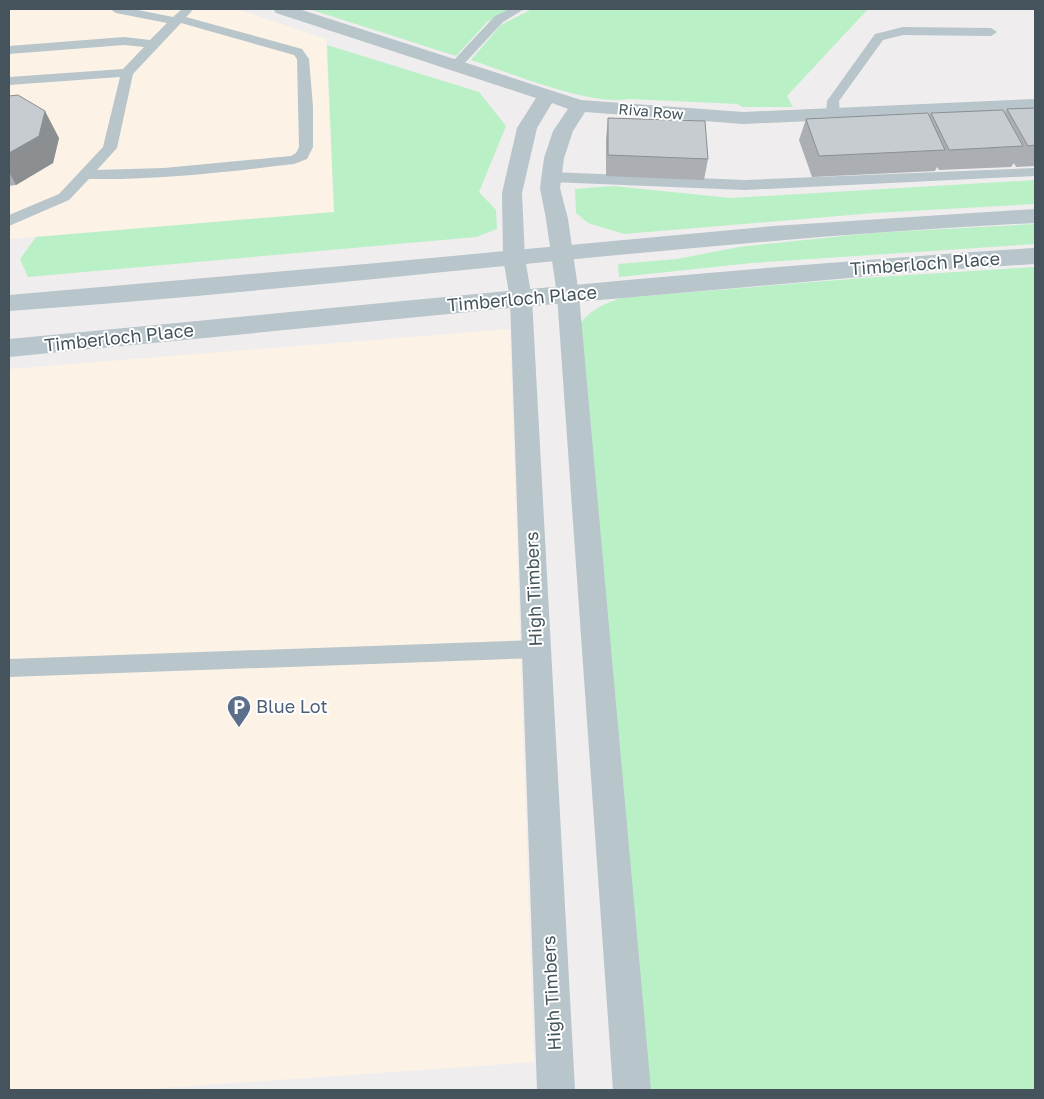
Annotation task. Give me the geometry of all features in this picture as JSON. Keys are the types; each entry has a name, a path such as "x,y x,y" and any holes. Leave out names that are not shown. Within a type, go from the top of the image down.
{"street":[{"name":"Riva Row","path":"282,9 457,64 579,106 743,118 1035,106"},
{"name":"High Timbers","path":"547,96 526,128 512,193 514,258 521,298 556,1090"},
{"path":"579,106 563,131 554,158 550,188 557,219 568,295 632,1090"},
{"path":"9,303 846,227 942,219 1035,216"},
{"name":"Timberloch Place","path":"9,348 521,298 927,263 1035,256"}],"lane":[{"path":"86,174 112,175 188,170 294,160 302,156 306,147 303,59 298,52 177,20 116,9"},
{"path":"9,221 64,197 110,148 127,73 153,44 189,9"},
{"path":"457,64 499,19 518,9"},
{"path":"832,114 833,100 879,37 903,31 991,32"},
{"path":"9,50 124,41 153,44"},
{"path":"9,81 127,73"},
{"path":"551,177 745,185 1035,172"},
{"path":"9,668 536,649"}],"shaded area":[{"path":"9,9 237,9 326,39 334,212 9,239"},
{"name":"Blue Lot","path":"510,329 534,1062 135,1090 9,1090 9,369"}],"green space":[{"path":"309,9 511,9 487,22 456,56"},
{"path":"532,9 868,9 787,96 793,107 743,107 737,104 593,98 550,87 471,60 501,25"},
{"path":"327,45 479,92 506,126 479,192 496,210 497,229 476,237 28,277 20,259 36,237 334,212"},
{"path":"1035,180 1035,204 874,213 624,234 588,223 576,213 575,189 613,186 731,198"},
{"path":"1035,224 1035,244 752,263 619,277 618,264 677,259 739,247 872,233"},
{"path":"1035,267 1035,1090 646,1090 598,567 579,325 597,308 621,298 863,278"}],"building":[{"path":"18,95 45,111 39,136 9,153 9,96"},
{"path":"1035,108 1035,145 1028,146 1007,109"},
{"path":"1003,110 1023,146 949,150 931,113"},
{"path":"928,113 945,150 819,156 806,119"},
{"path":"608,118 705,121 708,159 608,155"}],"place":[{"name":"Blue Lot","path":"239,728"}]}
